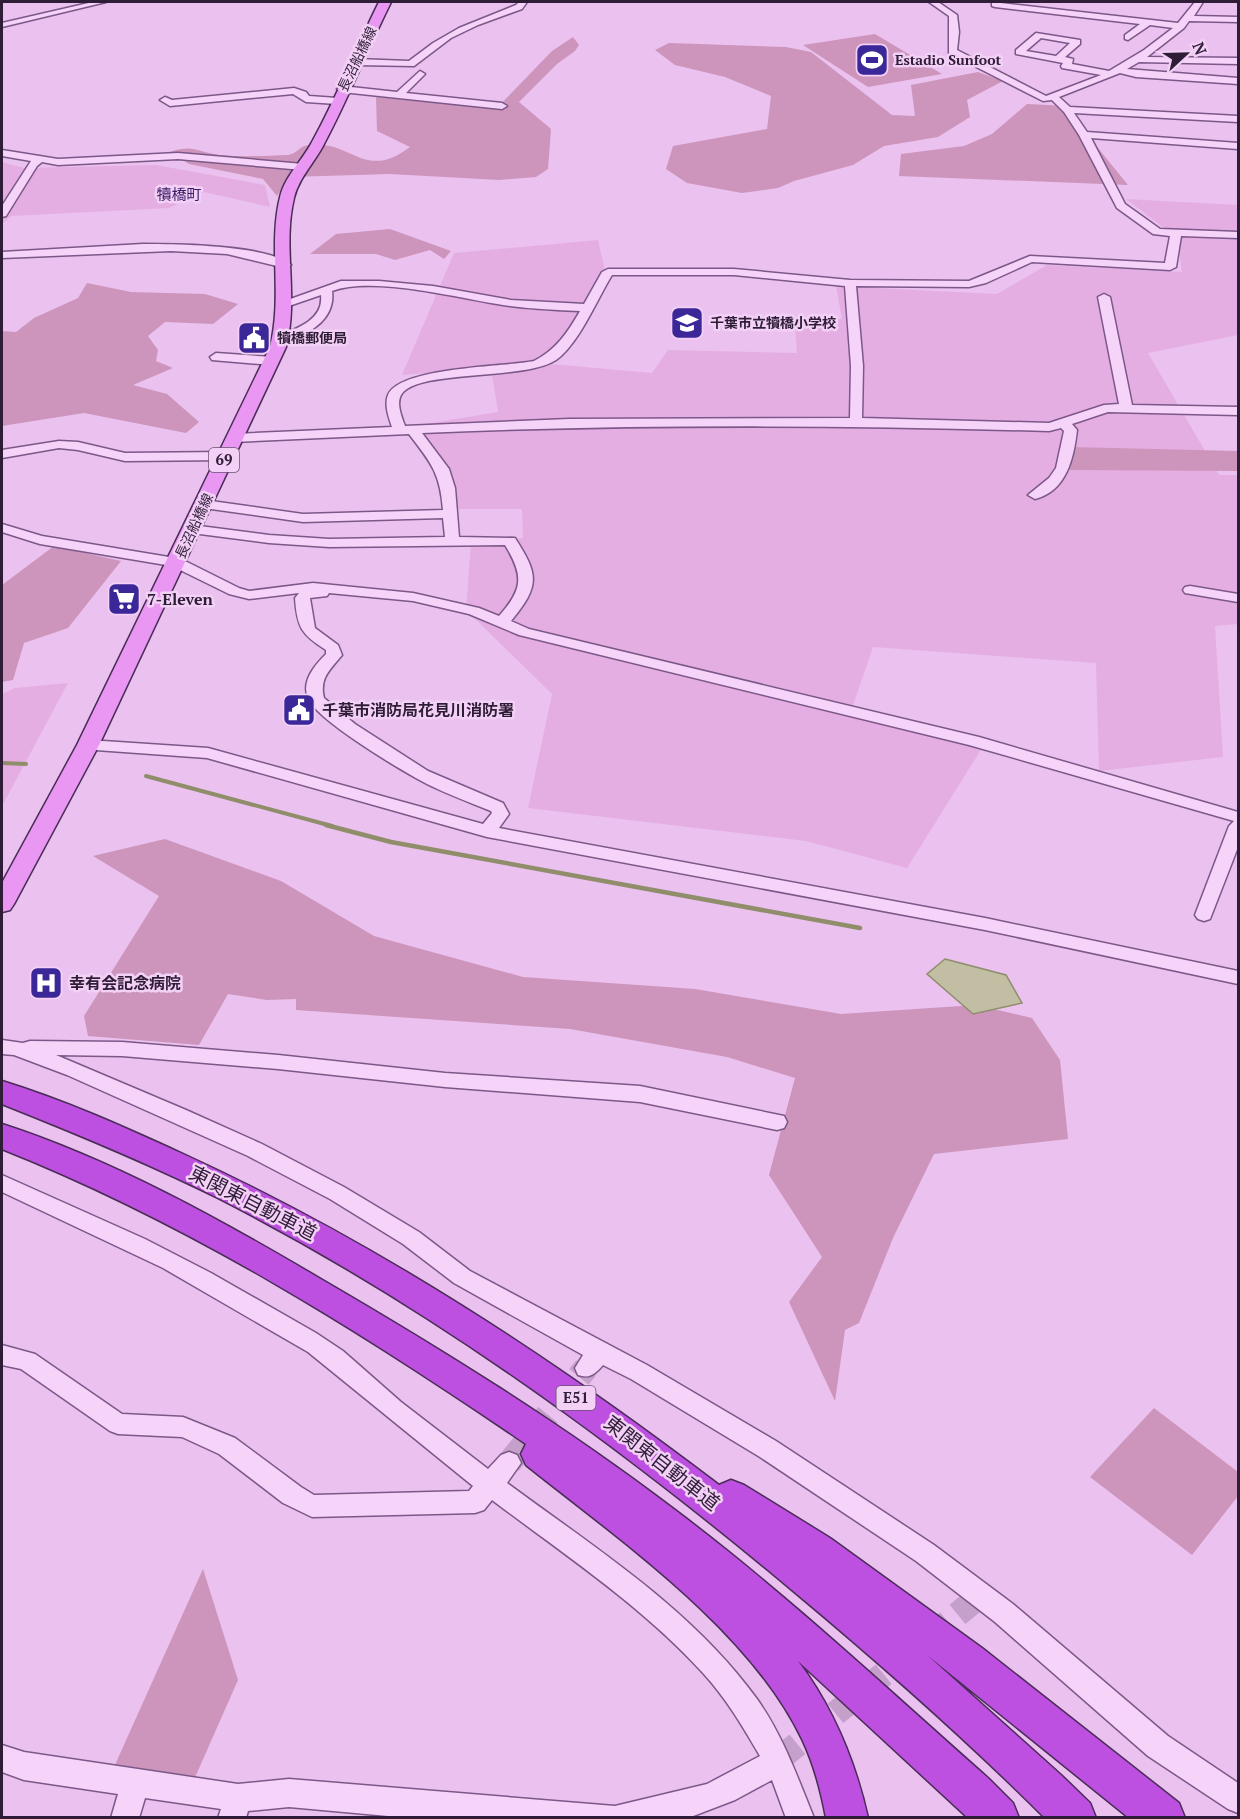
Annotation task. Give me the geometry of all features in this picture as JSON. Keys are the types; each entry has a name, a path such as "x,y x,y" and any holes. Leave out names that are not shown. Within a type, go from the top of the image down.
{"highway":[{"name":"東関東自動車道","path":"2,1092 100,1131 218,1184 363,1259 495,1341 603,1417 768,1545 1013,1756 1075,1818"},
{"path":"2,1136 93,1173 167,1210 324,1296 457,1380 618,1489 764,1608 973,1793 998,1818"},
{"path":"324,1296 413,1359 536,1452 660,1551 727,1611 769,1655 800,1696 825,1744 843,1795 847,1818"},
{"path":"603,1417 817,1550 968,1662 1164,1818"}],"main road":[{"name":"長沼船橋線","path":"2,904 88,745 272,361 281,339 286,304 287,196 318,144 385,2"}],"street":[{"path":"2,25 102,2"},
{"path":"356,62 411,64 439,41 464,27 519,7 523,2"},
{"path":"933,2 953,15 955,32 952,51 1046,99 1082,87 1153,48 1181,26 1199,2"},
{"path":"995,4 1181,26"},
{"path":"1189,18 1239,19"},
{"path":"1128,37 1148,22"},
{"path":"1058,59 1077,42 1039,35 1019,52 1070,62 1065,66 1136,74 1239,81"},
{"path":"1134,59 1238,61 1239,75"},
{"path":"399,95 420,74"},
{"path":"165,100 170,102 219,99 276,91 294,91 303,94 306,99 340,95 399,95 502,106"},
{"path":"1053,96 1067,110 1084,135 1121,206 1157,232 1239,235"},
{"path":"1067,110 1239,119"},
{"path":"1084,135 1239,146"},
{"path":"2,153 36,162"},
{"path":"2,160 81,161 178,156 303,167"},
{"path":"2,214 36,162"},
{"path":"452,542 448,488 442,469 407,430 392,402 396,392 404,385 429,378 513,368 552,357 571,335 608,272 754,273 850,283 969,284 982,281 1030,259 1170,267 1176,232"},
{"path":"2,255 127,248 188,248 247,254 285,265"},
{"path":"850,283 857,366 856,422"},
{"path":"286,304 341,284 379,284 433,289 511,303 586,308"},
{"path":"281,339 306,330 325,314 329,300 326,290"},
{"path":"1104,297 1126,408"},
{"path":"216,357 272,361"},
{"path":"234,438 569,423 856,422 1034,426 1064,424 1089,412 1126,408 1239,411"},
{"path":"1035,495 1064,471 1071,430 1064,424"},
{"path":"2,454 68,445 125,457 226,456"},
{"path":"204,504 303,519 449,514"},
{"path":"2,528 40,540 176,562 234,591 249,595 314,587 413,597 445,604 474,611 501,623 553,639 973,741 1239,817"},
{"path":"192,529 269,539 329,543 510,541 525,567 526,578 518,601 501,623"},
{"path":"1190,590 1239,598"},
{"path":"356,592 306,594 302,598 304,626 307,632 333,648 334,656 315,676 316,701 334,718 431,780 497,807 501,814 487,831"},
{"path":"88,745 208,753 487,831 985,924 1239,978"},
{"path":"1204,915 1239,826"},
{"path":"9,1048 122,1049 278,1062 445,1080 640,1094 777,1122"},
{"path":"9,1048 179,1115 327,1187 411,1238 462,1277 593,1360 639,1372 768,1449 925,1553 1004,1612 1158,1746 1239,1799"},
{"path":"2,1183 136,1243 227,1292 323,1350 489,1484 625,1583 679,1628 734,1688 771,1744 800,1818"},
{"path":"2,1355 27,1361 118,1424 183,1427 227,1446 292,1495 312,1506 475,1502 509,1464"},
{"path":"2,1758 24,1766 136,1781 235,1808 289,1793 369,1809 504,1812 611,1818"},
{"path":"619,1818 708,1798 756,1774 778,1760"},
{"path":"125,1818 136,1781"}],"shaded area":[{"name":"Estadio Sunfoot","path":"875,34 942,74 868,87 803,45"},
{"path":"573,37 579,45 575,51 557,64 519,102 551,129 548,169 536,177 499,180 390,174 289,177 277,196 263,179 189,164 170,152 190,149 227,156 288,155 308,145 323,145 358,157 381,161 394,157 410,147 377,131 376,97 496,109 552,51"},
{"path":"669,43 786,47 811,52 892,115 915,116 911,85 978,72 1003,81 967,100 970,117 938,137 884,146 853,165 794,181 778,188 742,193 687,183 666,169 673,146 767,129 771,96 725,77 675,65 655,50"},
{"path":"1027,104 1067,106 1080,126 1128,185 899,176 901,154 964,146 992,134"},
{"path":"2,162 24,168 156,165 265,185 270,207 204,192 169,208 11,216 2,224"},
{"path":"1126,199 1238,205 1238,335 1148,353 1219,475 1238,475 1238,624 1215,626 1223,757 1099,771 1096,663 873,647 851,711 982,748 907,868 806,841 528,808 552,694 466,610 471,543 523,538 522,509 459,509 419,425 498,412 491,368 402,375 454,253 598,240 605,271 551,364 652,373 668,350 797,353 795,326 842,319 836,286 997,294 1047,265 1182,272 1177,238"},
{"path":"390,229 451,251 444,259 430,250 395,260 376,254 310,254 336,234"},
{"path":"87,283 131,292 205,294 238,304 213,324 165,322 148,336 158,350 156,361 173,368 133,385 167,394 199,422 186,433 84,413 2,426 2,331 16,332 34,318 78,298"},
{"path":"1071,447 1238,451 1238,471 1067,470"},
{"path":"54,546 121,561 68,628 24,643 13,680 2,682 2,585"},
{"path":"68,683 2,806 2,694 15,688"},
{"path":"165,839 281,881 374,936 523,977 695,989 841,1014 976,1005 1032,1018 1060,1060 1068,1139 934,1154 893,1238 859,1323 845,1330 835,1401 789,1302 822,1257 769,1175 795,1078 727,1057 570,1029 296,1010 296,999 267,1000 228,994 199,1045 88,1036 84,1016 159,896 93,856"},
{"path":"945,959 1006,975 1022,1003 973,1014 927,974"},
{"path":"1154,1408 1238,1472 1238,1496 1192,1555 1090,1477"},
{"path":"203,1569 238,1680 193,1782 114,1767"}],"waterway":[{"path":"2,763 26,764"},
{"path":"146,776 332,826"},
{"path":"326,825 391,842 860,928"}],"tunnel":[{"path":"509,1463 586,1368"},
{"path":"929,1638 981,1595"},
{"path":"778,1760 905,1657"}],"place":[{"name":"Estadio Sunfoot","path":"872,60"},
{"name":"千葉市立犢橋小学校","path":"687,323"},
{"name":"犢橋郵便局","path":"254,338"},
{"name":"7-Eleven","path":"124,599"},
{"name":"千葉市消防局花見川消防署","path":"299,710"},
{"name":"幸有会記念病院","path":"46,983"}],"district":[{"name":"犢橋町","path":"179,195"}]}
